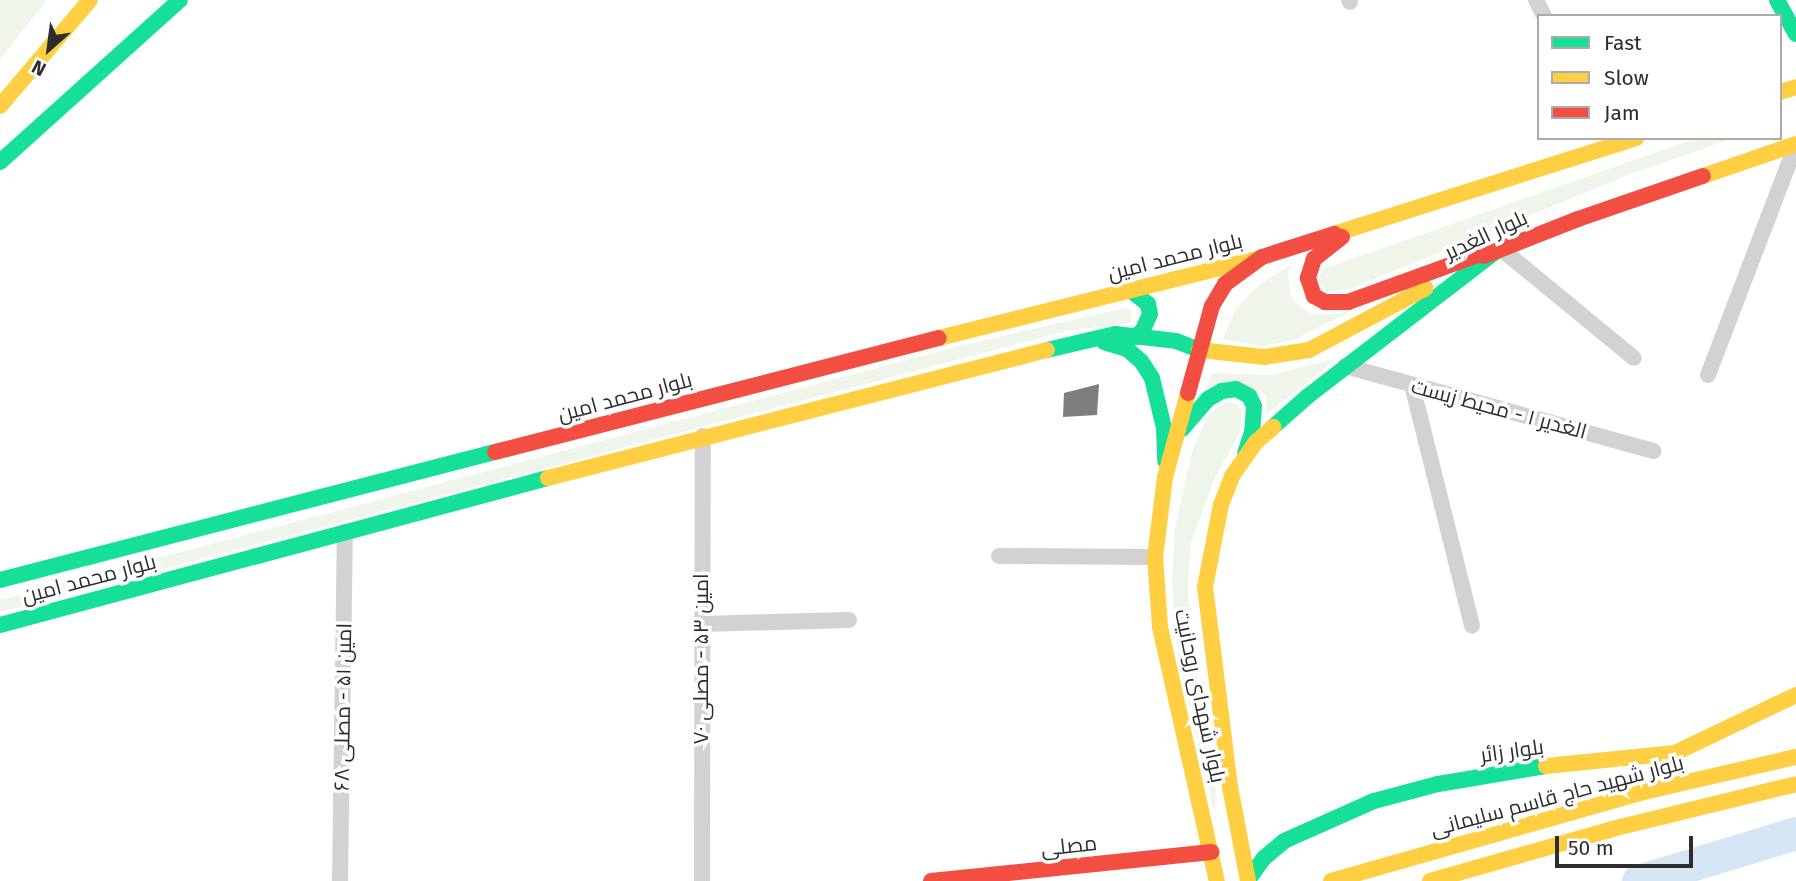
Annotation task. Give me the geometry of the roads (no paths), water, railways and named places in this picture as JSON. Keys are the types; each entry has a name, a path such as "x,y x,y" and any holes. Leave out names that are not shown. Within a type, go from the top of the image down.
{"main road":[{"path":"0,106 90,0"},
{"path":"0,162 180,0"},
{"path":"1777,0 1796,34"},
{"name":"بلوار الغدیر","path":"1262,257 1630,140"},
{"name":"بلوار الغدیر","path":"1135,337 1176,341 1199,350 1264,357 1309,350 1500,248 1796,145"},
{"path":"1365,225 1335,241 1314,259 1308,278 1314,296 1325,302 1348,302 1500,248"},
{"path":"1243,461 1256,442 1345,366 1500,248"},
{"path":"1165,477 1212,306 1225,284 1262,257"},
{"name":"بلوار محمد امین","path":"0,580 1262,257"},
{"path":"1130,290 1148,304 1150,314 1143,330 1135,337"},
{"name":"بلوار محمد امین","path":"0,625 703,436 1083,341 1115,334 1135,337"},
{"path":"1083,341 1095,340 1127,349 1146,370 1159,400 1165,477"},
{"path":"1176,436 1208,399 1222,391 1236,389 1248,396 1254,406 1252,432 1243,461"},
{"name":"بلوار شهدای روحانیت","path":"1243,461 1232,476 1221,505 1205,587 1230,787 1248,881"},
{"name":"بلوار شهدای روحانیت","path":"1165,477 1155,558 1160,627 1217,881"},
{"name":"بلوار زائر","path":"1248,881 1264,858 1284,841 1374,801 1438,784 1520,769 1675,753 1796,695"},
{"name":"بلوار شهید حاج قاسم سلیمانی","path":"1331,881 1644,792 1796,757"},
{"path":"1430,881 1612,829 1796,784"},
{"name":"مصلی","path":"930,881 1212,852"}],"street":[{"path":"1708,375 1796,145"},
{"path":"1500,248 1634,358"},
{"name":"الغدیر ۱ - محیط زیست","path":"1345,366 1654,452"},
{"path":"1412,385 1472,626"},
{"name":"امین ۵۳ - مصلی ۷۰","path":"702,881 700,624 703,436"},
{"name":"امین ۵۱ - مصلی ۶۸","path":"340,881 345,532"},
{"path":"999,556 1155,558"},
{"path":"700,624 849,620"}],"waterway":[{"path":"1638,881 1796,833"}]}
